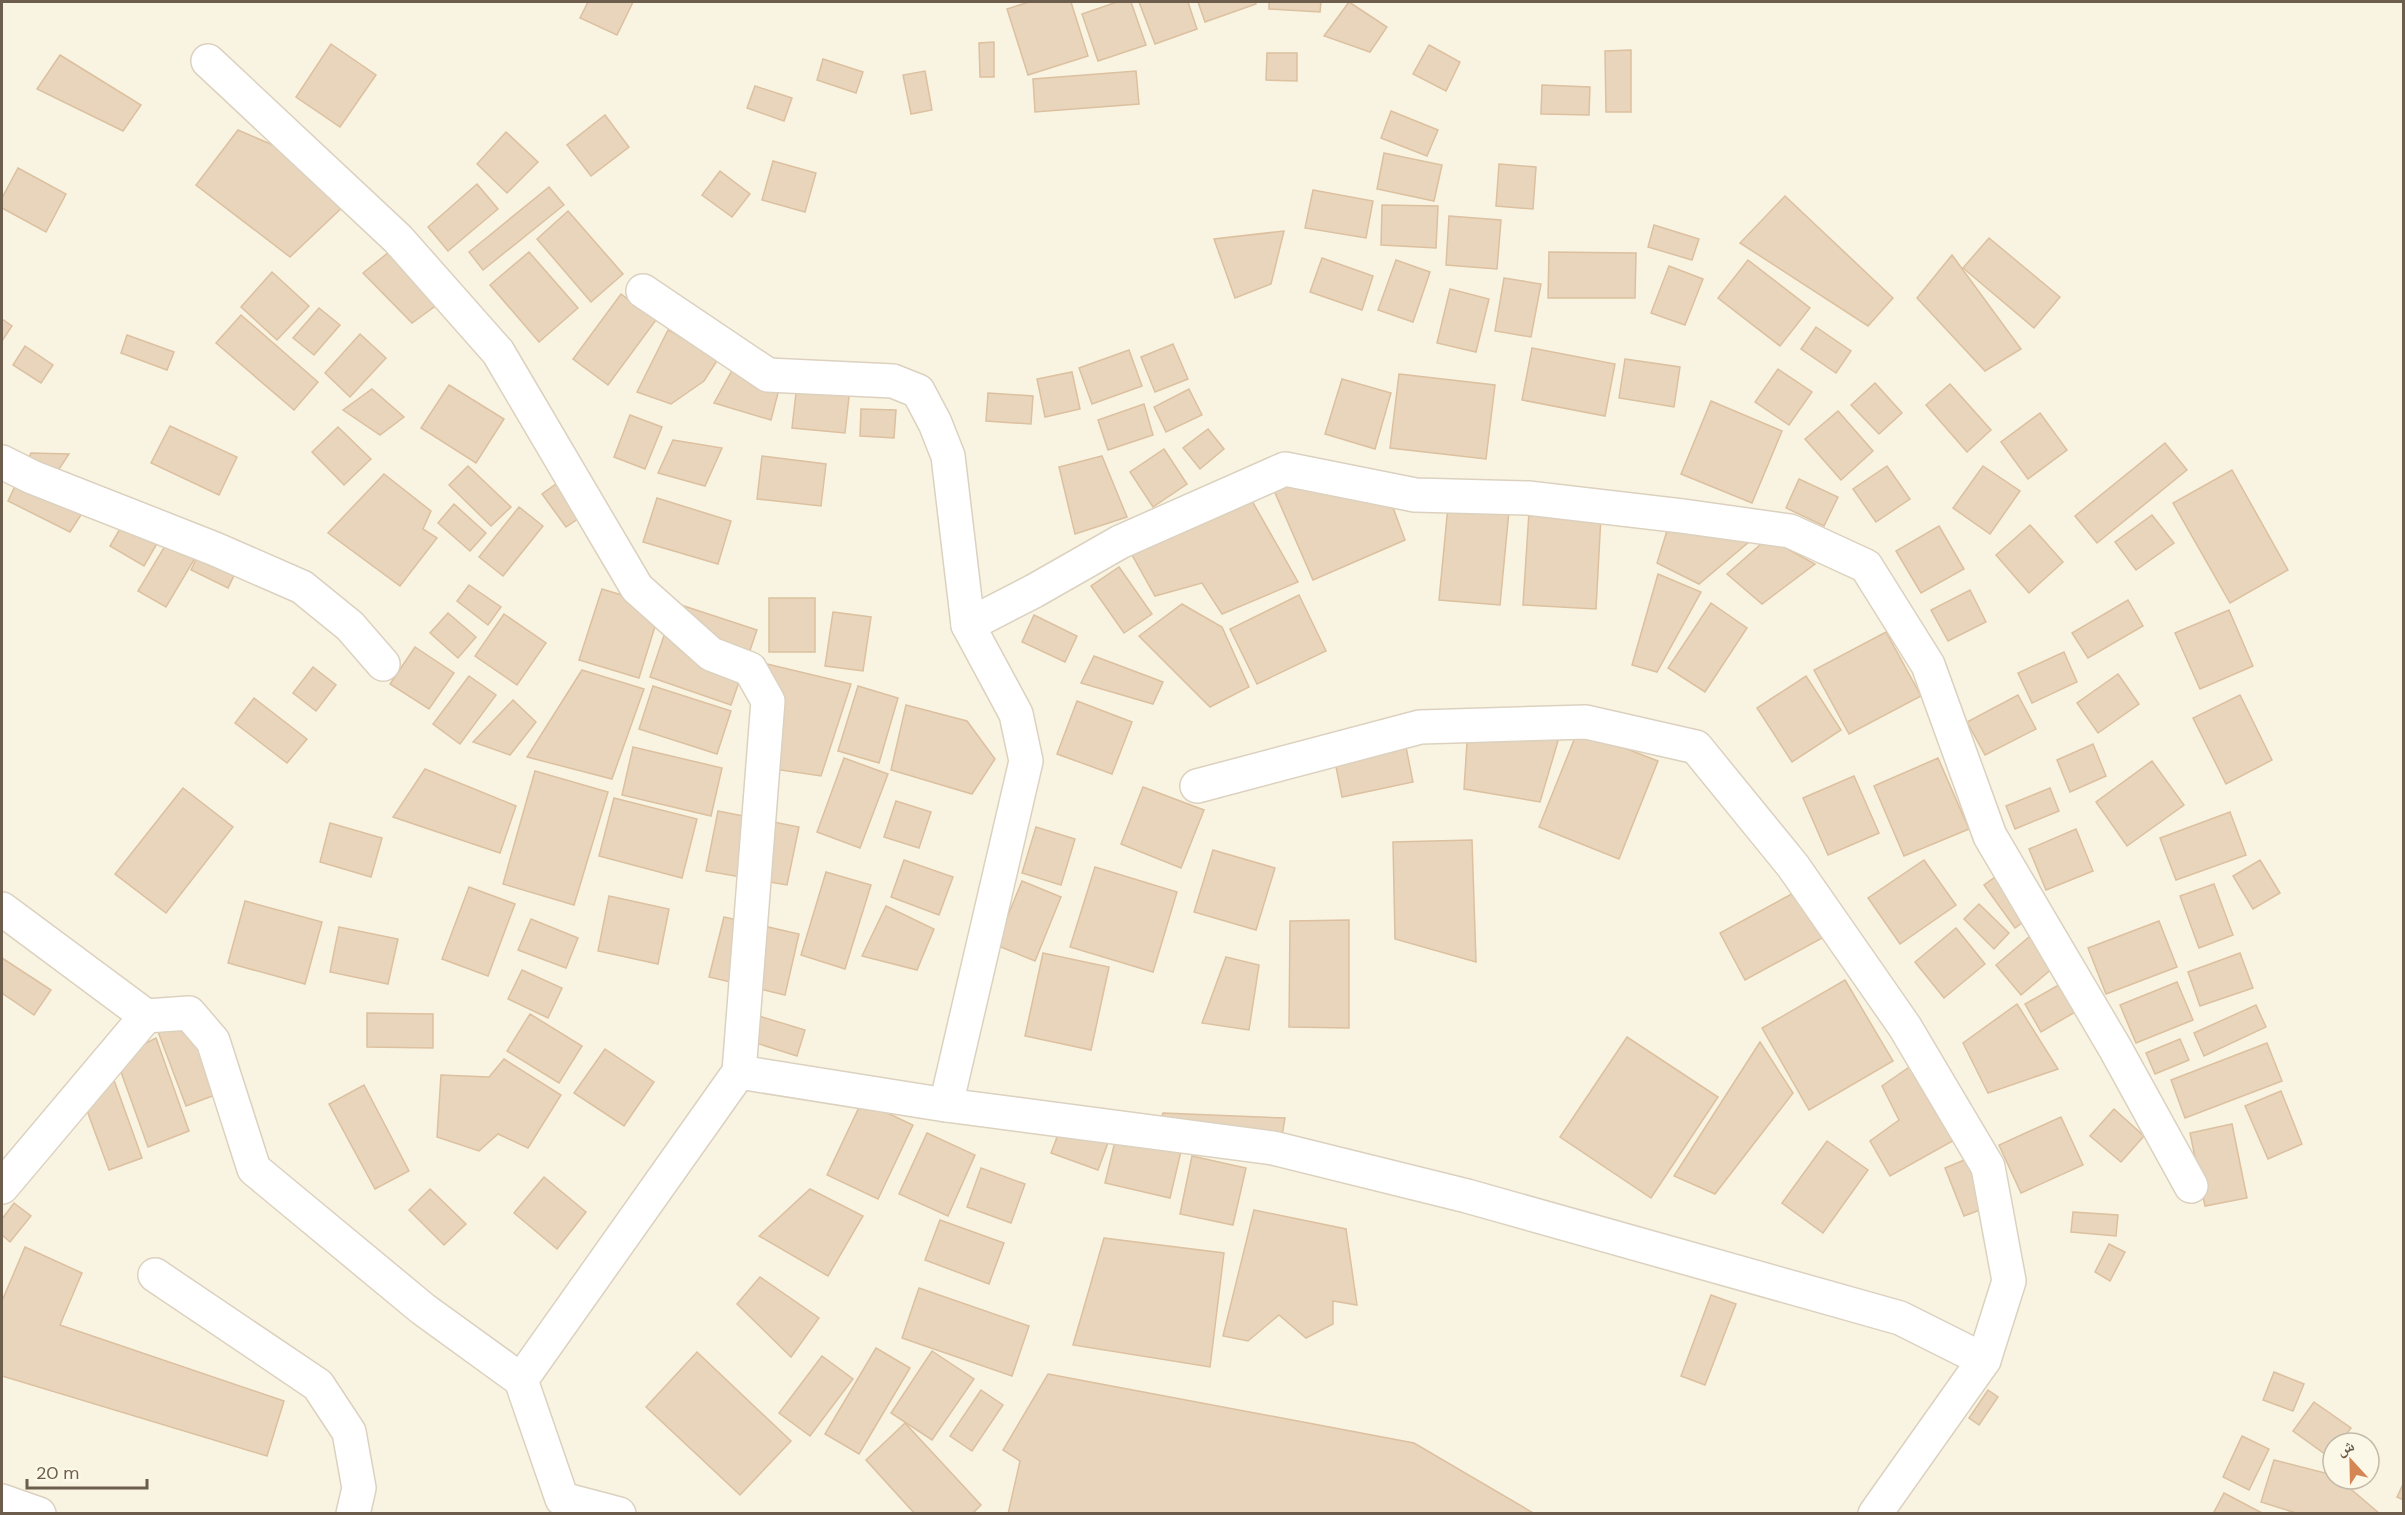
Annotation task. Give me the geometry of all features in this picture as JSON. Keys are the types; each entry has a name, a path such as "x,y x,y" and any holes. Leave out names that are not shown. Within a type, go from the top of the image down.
{"street":[{"path":"208,61 398,239 498,352 637,588 711,654 750,669 768,701 739,1072 520,1380"},
{"path":"643,291 768,375 893,381 918,391 935,423 948,456 968,625 1016,714 1026,761 946,1105"},
{"path":"2,462 32,477 204,545 302,587 350,626 383,664"},
{"path":"968,625 1120,542 1285,469 1415,495 1528,498 1790,531 1857,561 1866,566 1928,665 1989,836 2115,1048 2191,1186"},
{"path":"1197,786 1420,727 1586,722 1696,747 1793,866 1905,1027 1988,1167 2009,1281 1984,1360 1875,1514"},
{"path":"2,909 146,1016 189,1013 213,1041 255,1169 423,1309 520,1380 557,1506 619,1514"},
{"path":"2,1187 146,1016"},
{"path":"739,1072 946,1105 1273,1148 1467,1196 1900,1318 1984,1360"},
{"path":"155,1275 318,1385 349,1432 359,1488 353,1514"},
{"path":"2,1501 39,1514"}],"building":[{"path":"588,2 633,2 617,35 580,18"},
{"path":"1029,2 1071,2 1088,56 1028,75 1007,9"},
{"path":"1117,2 1131,2 1146,45 1098,61 1082,14"},
{"path":"1139,2 1188,2 1197,29 1155,44"},
{"path":"1198,2 1256,2 1256,4 1205,22"},
{"path":"1269,2 1321,2 1320,12 1269,9"},
{"path":"1349,2 1387,27 1370,52 1324,36"},
{"path":"994,42 994,77 980,77 979,43"},
{"path":"331,44 376,75 340,127 296,97"},
{"path":"1429,45 1460,62 1446,91 1413,74"},
{"path":"1631,50 1631,112 1606,112 1605,51"},
{"path":"1267,53 1297,53 1297,81 1266,80"},
{"path":"60,55 141,105 123,131 37,89"},
{"path":"823,59 863,72 856,93 817,80"},
{"path":"925,71 932,110 911,114 903,75"},
{"path":"1136,71 1139,104 1035,112 1033,79"},
{"path":"1542,85 1590,87 1589,115 1541,114"},
{"path":"755,86 792,98 784,121 747,108"},
{"path":"1391,111 1438,130 1427,156 1381,138"},
{"path":"605,115 629,147 591,176 567,145"},
{"path":"238,130 298,156 349,201 290,257 196,185"},
{"path":"506,132 538,162 507,193 477,164"},
{"path":"1384,153 1442,165 1434,201 1377,189"},
{"path":"773,161 816,173 805,212 762,200"},
{"path":"1499,164 1536,167 1533,209 1496,206"},
{"path":"18,168 66,194 46,232 2,208 2,198"},
{"path":"720,171 750,194 732,217 702,195"},
{"path":"477,184 498,209 448,251 428,227"},
{"path":"549,187 564,205 483,270 469,252"},
{"path":"1313,190 1373,201 1366,238 1305,228"},
{"path":"1785,196 1893,298 1868,326 1740,243"},
{"path":"1382,205 1438,206 1436,248 1381,245"},
{"path":"568,211 623,274 591,302 537,239"},
{"path":"1449,216 1501,220 1497,269 1446,265"},
{"path":"1654,225 1699,239 1692,260 1648,247"},
{"path":"1284,231 1271,284 1235,298 1214,239"},
{"path":"410,235 459,289 412,323 363,273"},
{"path":"1989,238 2060,297 2034,328 1963,268"},
{"path":"529,252 578,308 539,342 490,285"},
{"path":"1549,252 1636,253 1635,298 1548,298"},
{"path":"1952,255 2021,349 1985,371 1917,298"},
{"path":"1322,258 1373,276 1362,310 1310,292"},
{"path":"1396,260 1430,272 1413,322 1378,310"},
{"path":"1748,260 1810,308 1780,346 1718,298"},
{"path":"1669,266 1703,279 1685,325 1651,313"},
{"path":"272,272 309,306 277,340 241,307"},
{"path":"1504,278 1541,284 1531,337 1495,331"},
{"path":"1450,289 1489,299 1476,352 1437,343"},
{"path":"621,294 656,320 608,385 573,359"},
{"path":"319,308 340,325 314,355 293,338"},
{"path":"241,315 318,382 294,410 216,343"},
{"path":"2,319 12,326 2,341"},
{"path":"1816,327 1851,351 1836,373 1801,349"},
{"path":"668,330 720,356 704,381 671,404 637,392"},
{"path":"360,334 386,358 350,397 325,373"},
{"path":"127,335 174,352 167,370 121,353"},
{"path":"1173,344 1188,379 1155,392 1141,357"},
{"path":"25,346 53,365 41,383 13,365"},
{"path":"1532,348 1615,364 1605,416 1522,400"},
{"path":"1129,350 1142,386 1092,404 1079,368"},
{"path":"740,356 786,362 771,420 714,403"},
{"path":"1625,359 1680,367 1674,407 1619,398"},
{"path":"1778,369 1812,392 1789,425 1755,402"},
{"path":"1072,372 1080,409 1045,417 1037,379"},
{"path":"1399,374 1495,385 1486,459 1390,448"},
{"path":"1342,379 1391,393 1375,449 1325,434"},
{"path":"1875,383 1902,413 1879,434 1851,405"},
{"path":"797,384 850,388 845,433 792,428"},
{"path":"1950,384 1991,430 1967,452 1926,405"},
{"path":"449,385 504,419 476,463 421,428"},
{"path":"372,389 404,417 380,435 343,410"},
{"path":"1189,389 1202,415 1166,432 1154,407"},
{"path":"988,393 1033,396 1031,424 986,421"},
{"path":"1711,401 1782,431 1752,503 1681,474"},
{"path":"1144,404 1153,435 1108,450 1098,420"},
{"path":"861,409 896,410 894,438 860,436"},
{"path":"1838,411 1873,451 1841,480 1805,439"},
{"path":"2040,413 2067,450 2028,479 2001,442"},
{"path":"630,415 662,427 645,469 614,457"},
{"path":"170,426 237,457 219,495 151,463"},
{"path":"338,427 371,459 344,485 312,452"},
{"path":"1208,429 1224,449 1200,469 1183,448"},
{"path":"673,440 722,448 705,486 658,473"},
{"path":"2165,443 2187,470 2097,543 2075,516"},
{"path":"1164,449 1187,484 1153,507 1130,472"},
{"path":"31,453 69,454 53,478 88,504 70,532 8,501"},
{"path":"762,456 826,464 821,506 757,499"},
{"path":"1102,456 1127,517 1075,534 1059,467"},
{"path":"468,466 511,507 491,526 449,485"},
{"path":"1887,466 1910,499 1876,522 1853,489"},
{"path":"1983,466 2020,491 1990,534 1953,508"},
{"path":"2232,470 2288,570 2230,603 2173,503"},
{"path":"573,472 597,506 566,527 542,494"},
{"path":"384,474 431,511 423,529 437,538 400,586 328,533"},
{"path":"1269,479 1388,494 1405,540 1313,580"},
{"path":"1799,479 1838,497 1824,526 1786,508"},
{"path":"1247,492 1298,582 1222,614 1202,583 1155,596 1132,555"},
{"path":"657,498 731,521 718,564 643,542"},
{"path":"454,504 486,533 470,551 438,523"},
{"path":"1448,506 1509,511 1500,605 1439,600"},
{"path":"519,507 543,526 503,576 479,557"},
{"path":"132,508 166,528 144,566 110,546"},
{"path":"1529,512 1601,516 1596,609 1523,605"},
{"path":"2152,515 2174,543 2136,570 2115,542"},
{"path":"1671,518 1750,541 1699,584 1657,563"},
{"path":"2030,525 2063,562 2029,593 1996,555"},
{"path":"177,526 204,543 166,607 138,591"},
{"path":"1939,526 1964,569 1921,593 1896,551"},
{"path":"1768,538 1815,564 1762,604 1727,574"},
{"path":"205,541 242,559 228,588 191,570"},
{"path":"1119,567 1152,614 1124,633 1091,586"},
{"path":"1658,574 1701,592 1657,672 1632,665"},
{"path":"469,585 501,607 488,625 457,601"},
{"path":"602,589 661,607 639,678 579,660"},
{"path":"1970,590 1986,622 1948,641 1931,610"},
{"path":"1299,595 1326,651 1257,684 1230,629"},
{"path":"769,598 815,598 815,652 769,652"},
{"path":"2128,600 2143,626 2088,658 2072,633"},
{"path":"675,603 757,630 731,705 650,677"},
{"path":"1711,603 1747,628 1705,692 1668,668"},
{"path":"1182,604 1222,627 1249,687 1210,707 1139,636"},
{"path":"2229,610 2253,666 2200,689 2175,633"},
{"path":"833,612 871,617 863,671 825,666"},
{"path":"448,613 476,637 458,658 430,633"},
{"path":"504,614 546,643 517,685 475,656"},
{"path":"1034,615 1077,636 1065,662 1022,642"},
{"path":"1886,632 1921,696 1849,734 1814,670"},
{"path":"415,647 454,673 429,709 390,684"},
{"path":"2064,652 2077,682 2032,703 2018,673"},
{"path":"1094,656 1163,682 1153,704 1081,683"},
{"path":"767,664 851,684 821,776 753,766"},
{"path":"313,667 336,685 316,711 293,693"},
{"path":"582,670 644,689 612,779 527,757"},
{"path":"2118,674 2139,704 2098,733 2077,703"},
{"path":"469,676 496,695 460,744 433,724"},
{"path":"1806,676 1841,730 1792,762 1757,708"},
{"path":"653,686 731,711 717,754 639,729"},
{"path":"858,686 898,698 879,763 838,751"},
{"path":"2018,695 2036,729 1985,755 1967,722"},
{"path":"2240,695 2272,760 2226,784 2193,718"},
{"path":"254,698 307,739 287,763 235,723"},
{"path":"513,700 536,722 510,755 473,742"},
{"path":"1077,701 1132,722 1112,774 1057,754"},
{"path":"906,705 967,721 995,759 972,794 891,770"},
{"path":"1469,711 1558,741 1540,802 1464,789"},
{"path":"1402,727 1413,782 1342,797 1331,741"},
{"path":"1578,730 1658,761 1619,859 1539,827"},
{"path":"2093,744 2106,776 2070,792 2057,760"},
{"path":"633,747 722,768 711,816 622,795"},
{"path":"844,758 888,774 860,848 817,832"},
{"path":"1938,758 1969,829 1904,856 1874,786"},
{"path":"2152,761 2184,805 2127,846 2096,802"},
{"path":"425,769 516,806 500,853 393,817"},
{"path":"535,771 608,792 574,905 503,884"},
{"path":"1854,776 1879,833 1828,855 1803,798"},
{"path":"1143,787 1204,810 1181,868 1121,844"},
{"path":"183,788 233,827 166,913 115,874"},
{"path":"2050,788 2059,811 2015,829 2006,806"},
{"path":"614,798 697,819 682,878 599,856"},
{"path":"896,801 931,812 919,848 884,837"},
{"path":"718,811 799,827 787,885 706,871"},
{"path":"2230,812 2246,855 2176,880 2160,838"},
{"path":"330,823 382,838 371,877 320,862"},
{"path":"1036,827 1075,839 1061,885 1022,873"},
{"path":"2076,829 2093,871 2046,890 2029,849"},
{"path":"1472,840 1476,962 1395,939 1393,842"},
{"path":"1213,850 1275,868 1256,930 1194,912"},
{"path":"904,860 953,877 939,915 891,897"},
{"path":"1924,860 1956,905 1900,944 1868,898"},
{"path":"2260,860 2280,893 2253,909 2233,876"},
{"path":"1095,867 1177,892 1153,972 1070,947"},
{"path":"2009,867 2041,909 2015,928 1984,885"},
{"path":"826,872 871,885 845,969 801,955"},
{"path":"1022,881 1061,897 1035,961 996,945"},
{"path":"2214,884 2233,935 2199,948 2180,896"},
{"path":"469,887 515,904 488,976 442,959"},
{"path":"1799,890 1824,937 1745,980 1720,933"},
{"path":"609,896 669,909 658,964 598,951"},
{"path":"245,901 322,922 305,984 228,963"},
{"path":"1979,904 2009,933 1994,949 1964,919"},
{"path":"886,906 934,929 917,970 862,956"},
{"path":"724,917 799,934 785,995 709,977"},
{"path":"531,919 578,938 566,968 518,950"},
{"path":"1349,920 1349,1028 1289,1027 1290,921"},
{"path":"2159,921 2177,967 2106,994 2088,948"},
{"path":"339,927 398,939 388,984 330,972"},
{"path":"1956,928 1985,964 1944,998 1915,962"},
{"path":"2035,932 2060,962 2021,995 1996,965"},
{"path":"1043,953 1109,967 1091,1050 1025,1036"},
{"path":"2240,953 2253,988 2200,1006 2188,972"},
{"path":"1226,957 1259,965 1249,1030 1202,1023"},
{"path":"2,958 51,990 34,1015 2,993"},
{"path":"522,970 562,988 548,1018 508,999"},
{"path":"2078,974 2094,1001 2041,1032 2025,1004"},
{"path":"1845,980 1893,1061 1809,1110 1762,1028"},
{"path":"2177,982 2193,1020 2136,1043 2120,1005"},
{"path":"2017,1004 2058,1069 1988,1093 1963,1043"},
{"path":"2256,1005 2266,1027 2204,1056 2194,1033"},
{"path":"739,1010 805,1030 797,1056 731,1035"},
{"path":"199,1013 228,1090 186,1106 157,1029"},
{"path":"367,1013 433,1014 433,1048 367,1047"},
{"path":"530,1014 582,1046 559,1083 507,1051"},
{"path":"1627,1037 1718,1097 1651,1198 1560,1137"},
{"path":"156,1038 189,1131 148,1147 116,1058"},
{"path":"2180,1039 2189,1060 2155,1074 2146,1053"},
{"path":"1760,1042 1793,1093 1715,1194 1674,1176"},
{"path":"2267,1043 2282,1081 2185,1118 2171,1080"},
{"path":"605,1049 654,1082 624,1126 574,1093"},
{"path":"504,1059 561,1095 528,1148 498,1134 479,1151 437,1137 441,1075 489,1077"},
{"path":"1915,1063 1958,1138 1890,1176 1870,1141 1899,1120 1882,1086"},
{"path":"110,1069 142,1158 109,1170 76,1081"},
{"path":"364,1085 409,1171 375,1189 329,1104"},
{"path":"2281,1091 2302,1144 2268,1159 2245,1106"},
{"path":"862,1101 913,1125 878,1199 827,1175"},
{"path":"2114,1109 2144,1136 2121,1162 2090,1136"},
{"path":"1163,1113 1285,1118 1277,1166 1155,1133"},
{"path":"2061,1117 2083,1165 2021,1193 1999,1145"},
{"path":"1062,1124 1109,1140 1098,1170 1051,1153"},
{"path":"2232,1124 2247,1198 2205,1206 2190,1133"},
{"path":"927,1133 975,1155 948,1216 899,1194"},
{"path":"1117,1133 1182,1147 1170,1198 1105,1183"},
{"path":"1827,1141 1868,1170 1823,1233 1782,1203"},
{"path":"1192,1156 1246,1168 1233,1225 1180,1214"},
{"path":"1974,1156 1993,1205 1964,1216 1945,1168"},
{"path":"981,1168 1025,1184 1011,1223 967,1207"},
{"path":"544,1177 586,1212 557,1249 514,1213"},
{"path":"430,1189 466,1224 444,1245 409,1210"},
{"path":"810,1189 863,1216 828,1276 759,1236"},
{"path":"14,1203 31,1216 10,1242 2,1235 2,1219"},
{"path":"1254,1210 1346,1229 1357,1305 1333,1301 1333,1324 1306,1338 1279,1315 1248,1341 1223,1336"},
{"path":"2073,1212 2118,1215 2116,1236 2071,1232"},
{"path":"940,1220 1004,1243 989,1284 925,1260"},
{"path":"1104,1238 1224,1253 1210,1367 1073,1345"},
{"path":"2109,1244 2125,1252 2110,1281 2095,1272"},
{"path":"25,1247 82,1273 60,1325 284,1401 267,1456 2,1376 2,1301"},
{"path":"760,1277 819,1318 791,1357 737,1304"},
{"path":"919,1288 1029,1326 1012,1376 902,1338"},
{"path":"1711,1295 1736,1304 1705,1385 1681,1376"},
{"path":"876,1348 910,1368 859,1454 825,1434"},
{"path":"932,1351 974,1379 932,1440 891,1413"},
{"path":"697,1352 791,1441 740,1495 646,1407"},
{"path":"822,1356 853,1379 810,1436 779,1413"},
{"path":"2274,1372 2304,1384 2293,1411 2263,1400"},
{"path":"1048,1374 1414,1443 1535,1514 1008,1514 1020,1461 1003,1450"},
{"path":"981,1390 1003,1405 972,1451 950,1436"},
{"path":"1988,1390 1998,1397 1979,1425 1969,1418"},
{"path":"2314,1402 2351,1428 2349,1431 2321,1431 2321,1451 2293,1431"},
{"path":"905,1423 981,1505 972,1514 915,1514 866,1460"},
{"path":"2242,1436 2269,1449 2249,1490 2223,1477"},
{"path":"2274,1460 2321,1472 2321,1491 2353,1491 2380,1514 2299,1514 2261,1502"},
{"path":"2404,1482 2404,1500 2397,1497"},
{"path":"2224,1493 2262,1513 2213,1514"}]}
